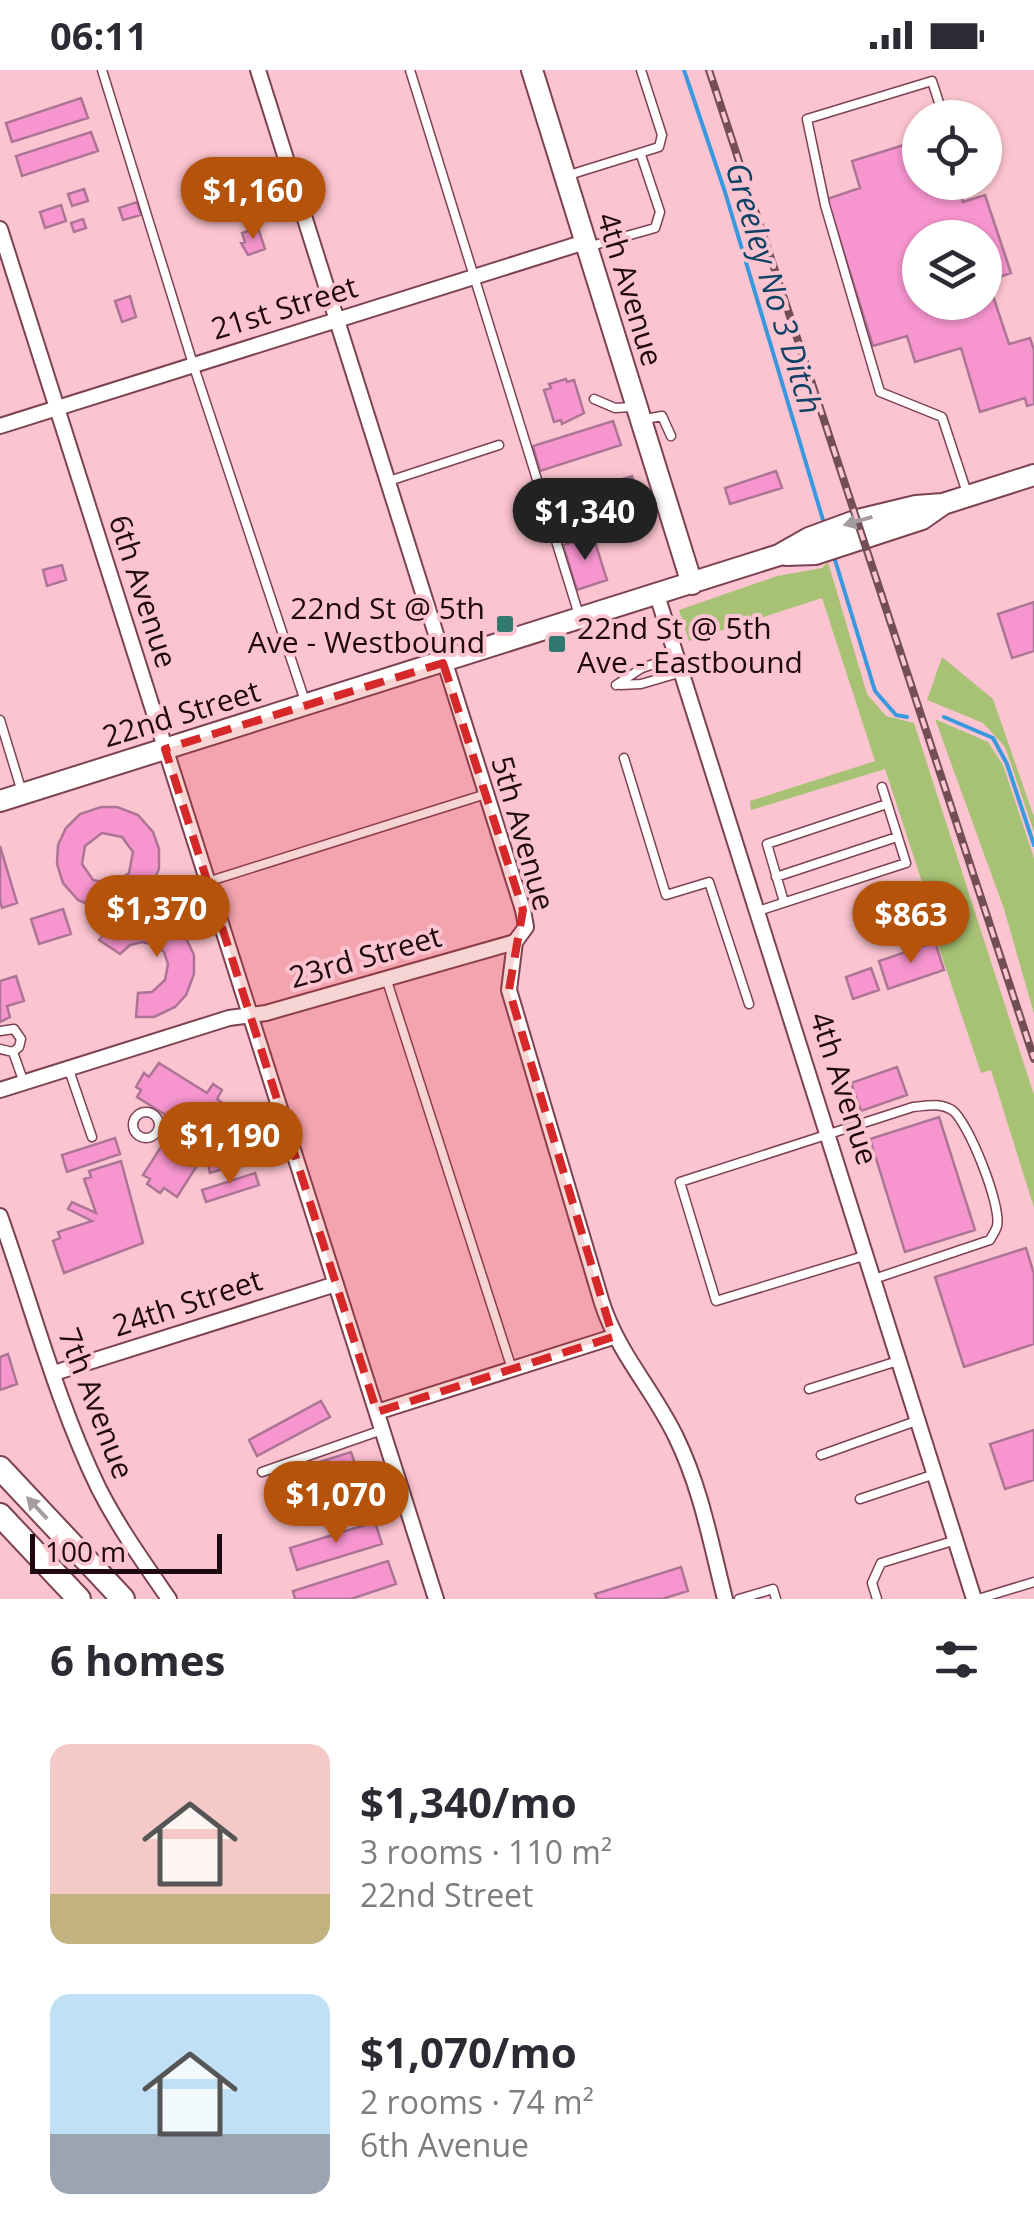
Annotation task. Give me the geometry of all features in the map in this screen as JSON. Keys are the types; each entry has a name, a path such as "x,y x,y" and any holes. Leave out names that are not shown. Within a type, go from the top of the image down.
{"main road":[{"path":"0,1468 122,1599"},
{"path":"0,1514 78,1599"}],"street":[{"name":"5th Avenue","path":"258,70 523,910 526,927 515,942 508,990 613,1336 660,1407 687,1461 725,1599"},
{"name":"4th Avenue","path":"538,71 565,177 692,584"},
{"name":"6th Avenue","path":"0,229 436,1599"},
{"name":"21st Street","path":"0,426 586,245"},
{"name":"22nd Street","path":"0,801 692,584 780,555 809,538 858,520 916,506 943,504 1034,475"},
{"name":"4th Avenue","path":"658,595 976,1599"},
{"name":"23rd Street","path":"0,1090 230,1018 266,1014 515,942"},
{"name":"7th Avenue","path":"0,1216 98,1488 169,1599"},
{"name":"24th Street","path":"54,1373 336,1284"},
{"path":"376,1412 613,1336"}],"lane":[{"path":"102,70 193,364 306,706"},
{"path":"410,70 580,620"},
{"path":"565,177 659,147 662,135 640,70"},
{"path":"938,100 932,81 808,119 825,205 880,392 942,417 968,496"},
{"name":"21st Street","path":"586,245 654,228 660,212 641,155"},
{"path":"594,399 615,408 662,416 671,436"},
{"path":"386,482 499,445"},
{"path":"677,656 642,668 616,685 644,683 682,672"},
{"path":"0,720 22,794"},
{"path":"624,758 666,895 709,882 748,1004"},
{"path":"758,911 906,863 882,786"},
{"path":"207,882 486,794"},
{"path":"784,902 767,844 887,804"},
{"path":"776,877 898,836"},
{"path":"387,981 512,1369"},
{"path":"0,1031 10,1028 20,1035 20,1043 13,1052"},
{"path":"0,1050 13,1052"},
{"path":"13,1052 24,1083"},
{"path":"69,1070 92,1137"},
{"path":"866,1255 716,1301 680,1182 913,1107 940,1104 956,1112 976,1150 996,1205 998,1225 990,1240 874,1279"},
{"path":"809,1389 901,1360"},
{"path":"822,1454 919,1420"},
{"path":"262,1472 382,1430"},
{"path":"860,1499 936,1474"},
{"path":"877,1599 872,1583 881,1563 956,1540"},
{"path":"976,1599 1034,1582"},
{"path":"740,1599 773,1589 776,1599"}],"highlighted area":[{"path":"443,663 523,910 509,990 613,1337 377,1412 165,749"}],"green space":[{"path":"828,562 867,694 886,716 914,723 1034,1095 1034,1208 991,1070 981,1073 885,769 751,810 750,801 875,761 822,598 689,641 679,610 777,576 822,568"},
{"path":"942,657 993,699 1034,817 1034,832 1005,747 983,723 927,700"},
{"path":"935,719 988,742 1003,765 1034,858 1034,1014 1004,909"}],"building":[{"path":"81,98 88,118 12,142 6,123"},
{"path":"91,132 98,151 22,176 16,156"},
{"path":"902,146 902,200 987,200 993,220 902,220 902,320 1001,320 1009,344 1030,338 1034,350 1034,404 1027,406 1025,398 980,412 961,348 915,362 907,336 873,346 827,199 860,188 852,161"},
{"path":"84,189 88,201 72,206 68,194"},
{"path":"137,202 141,215 123,220 119,208"},
{"path":"61,205 66,221 45,228 40,212"},
{"path":"83,219 86,228 74,232 71,223"},
{"path":"258,228 265,249 248,255 241,243 245,242 242,233"},
{"path":"1002,246 1011,273 1002,276"},
{"path":"130,296 136,317 122,322 115,301"},
{"path":"574,380 584,413 562,424 561,420 554,422 544,390 551,388 549,384"},
{"path":"613,421 621,445 540,471 533,446"},
{"path":"776,471 782,488 730,504 725,488"},
{"path":"632,476 645,517 590,534 577,493"},
{"path":"574,493 579,508 556,515 551,501"},
{"path":"593,536 607,580 577,590 563,545"},
{"path":"62,565 66,580 47,586 43,570"},
{"path":"1034,602 1034,651 1012,658 998,614"},
{"path":"117,807 138,815 153,832 159,849 159,869 149,889 134,902 116,908 96,908 78,900 63,883 57,864 58,845 66,828 80,814","holes":["102,833 122,837 133,852 129,873 113,884 93,880 82,864 85,846"]},
{"path":"0,846 17,903 2,908 0,900"},
{"path":"63,909 71,934 39,944 31,919"},
{"path":"133,916 155,916 173,924 194,955 194,974 186,995 175,1007 154,1017 136,1017 138,993 152,992 165,980 168,964 164,952 142,942 130,945 120,954 99,940 113,925"},
{"path":"935,942 944,970 888,989 879,961"},
{"path":"871,968 879,990 853,999 846,977"},
{"path":"16,976 24,1001 7,1006 10,1017 0,1022 0,981"},
{"path":"159,1063 207,1093 213,1084 222,1090 217,1099 233,1110 222,1127 232,1133 222,1148 212,1142 177,1197 164,1188 160,1193 147,1184 150,1179 143,1175 177,1122 137,1097 141,1090 136,1087 144,1073 149,1077"},
{"path":"897,1067 907,1095 861,1111 851,1083"},
{"path":"165,1117 177,1122 174,1128 167,1129"},
{"path":"939,1117 975,1230 905,1252 870,1139"},
{"path":"115,1138 120,1154 67,1172 62,1155"},
{"path":"248,1148 252,1160 210,1173 207,1161"},
{"path":"121,1161 143,1243 64,1273 53,1241 60,1238 58,1232 92,1221 68,1209 72,1202 96,1213 84,1179 91,1177 89,1171"},
{"path":"255,1173 259,1185 206,1202 202,1190"},
{"path":"1026,1248 1034,1274 1034,1344 964,1367 935,1277"},
{"path":"8,1354 17,1384 0,1390 0,1357"},
{"path":"321,1401 330,1417 257,1456 249,1440"},
{"path":"1034,1430 1034,1480 1005,1489 990,1444"},
{"path":"351,1452 365,1493 302,1513 288,1472"},
{"path":"375,1522 382,1544 297,1570 290,1548"},
{"path":"388,1561 396,1584 351,1599 295,1599 293,1591"},
{"path":"681,1567 688,1591 662,1599 597,1599 595,1594"}],"waterway":[{"name":"Greeley No 3 Ditch","path":"684,70 725,192 823,520"},
{"path":"835,560 875,691 896,715 907,717"},
{"path":"944,717 993,738 1007,764 1034,845"}],"railway":[{"path":"709,70 1034,1059"}],"place":[{"name":"22nd St @ 5th Ave - Westbound","path":"505,624"},
{"name":"22nd St @ 5th Ave - Eastbound","path":"557,644"}]}
